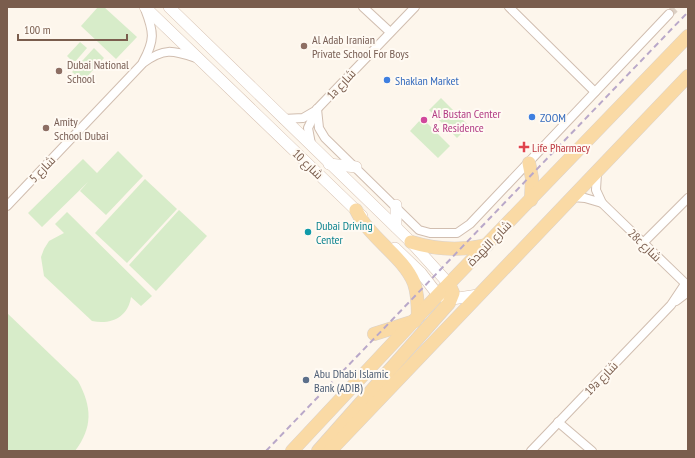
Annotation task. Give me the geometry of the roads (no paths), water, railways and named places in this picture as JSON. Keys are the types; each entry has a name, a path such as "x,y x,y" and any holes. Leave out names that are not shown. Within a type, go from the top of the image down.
{"main road":[{"name":"شارع النهدة","path":"296,448 417,319 435,291 487,245 688,36"},
{"path":"330,451 688,76"},
{"path":"529,163 532,178 531,200"},
{"path":"356,210 371,234 396,258 411,277 416,291 417,319 374,334"},
{"path":"411,242 443,249 465,249 487,245"},
{"path":"318,451 452,299 453,293 446,280"}],"street":[{"name":"شارع 10","path":"145,7 421,273 435,291"},
{"name":"شارع 5","path":"143,63 153,38 152,25 145,7"},
{"name":"شارع 10","path":"169,7 282,119 396,227 446,280"},
{"path":"363,7 390,32"},
{"name":"1a شارع","path":"282,119 303,118 317,109 415,7"},
{"path":"509,7 595,92"},
{"path":"317,109 317,122 322,134 422,231 456,233 467,228 670,14"},
{"name":"شارع 5","path":"7,206 143,63 155,55 167,51 180,53 200,60"},
{"name":"1a شارع","path":"311,147 308,128 317,109"},
{"path":"329,164 356,167"},
{"name":"28c شارع","path":"599,170 595,183 596,190 602,203 687,285"},
{"name":"28c شارع","path":"572,197 585,198 602,203"},
{"path":"644,244 688,198"},
{"path":"396,206 396,227"},
{"name":"19a شارع","path":"530,451 670,305 687,285"},
{"path":"435,291 452,299 478,295"},
{"name":"19a شارع","path":"670,305 688,292"},
{"path":"560,420 592,451"}],"tunnel":[{"path":"669,14 677,7"}],"railway":[{"path":"266,451 688,12"}],"place":[{"name":"Al Adab Iranian Private School For Boys","path":"304,46"},
{"name":"Dubai National School","path":"59,71"},
{"name":"Shaklan Market","path":"387,80"},
{"name":"ZOOM","path":"532,117"},
{"name":"Al Bustan Center & Residence","path":"424,120"},
{"name":"Amity School Dubai","path":"46,128"},
{"name":"Life Pharmacy","path":"524,147"},
{"name":"Dubai Driving Center","path":"308,232"},
{"name":"Abu Dhabi Islamic Bank (ADIB)","path":"306,380"}]}
